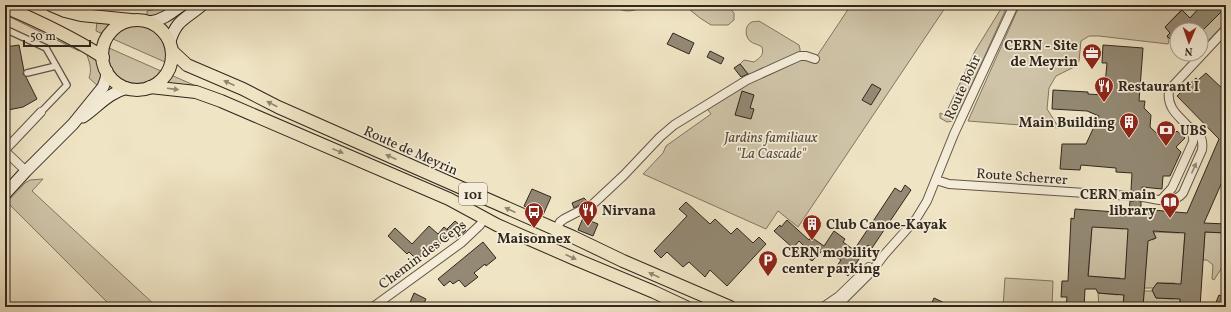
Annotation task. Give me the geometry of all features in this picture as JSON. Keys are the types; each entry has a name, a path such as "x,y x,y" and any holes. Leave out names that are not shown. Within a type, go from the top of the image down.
{"main road":[{"path":"51,5 81,15 144,20 150,22 158,21 168,16 182,5"},
{"path":"150,87 165,76 170,66 171,46 176,26 202,5"},
{"path":"5,7 46,25 86,46 103,57"},
{"path":"5,194 73,124 102,87 106,79 107,72 103,57 105,42 110,33 120,24 132,20"},
{"name":"101","path":"150,22 162,30 171,46"},
{"name":"Route de Meyrin","path":"171,46 187,65 623,261 730,307"},
{"path":"107,72 116,82 127,88"},
{"name":"101","path":"127,88 140,89 150,87 196,92 221,101 449,199 484,219 686,307"},
{"path":"73,124 94,110 112,93 127,88"}],"street":[{"name":"Route Bohr","path":"884,255 916,219 927,201 954,134 1014,5"},
{"path":"1161,200 1172,188 1194,137 1192,131 1173,111 1168,98 1169,90 1226,29"},
{"path":"5,30 46,48 67,85 6,149"},
{"path":"556,230 560,222 564,219 592,204 624,175 660,137 678,122 747,80 800,56 815,59"},
{"path":"27,73 56,66"},
{"path":"5,121 6,149 26,171"},
{"path":"1142,197 1168,201 1176,200 1183,193 1202,150 1203,144 1199,134 1187,125"},
{"path":"1176,177 1179,185 1183,187 1186,186"},
{"name":"Route Scherrer","path":"936,180 949,184 1130,196"},
{"name":"Chemin des Ceps","path":"373,307 461,243 480,225 484,219"},
{"path":"823,307 839,296 869,267 884,255"},
{"path":"836,307 872,271 884,255"}],"green space":[{"path":"162,5 166,5 169,9 155,15 147,15 147,11 156,9"},
{"path":"615,5 649,5 636,10 627,11"},
{"path":"684,5 727,5 734,13 734,20 728,25 711,25"},
{"name":"Jardins familiaux \"La Cascade\"","path":"851,5 947,5 798,227 778,211 766,229 643,174 663,153 666,146 711,114 706,107 739,87 804,58 813,62"},
{"path":"1033,5 1202,5 1189,19 1181,10 1169,22 1165,27 1169,32 1167,36 1169,41 1168,44 1099,36 1089,36 1081,41 1079,61 1076,66 1056,76 1049,88 1047,109 1059,128 968,121 1017,11 1021,7"},
{"path":"1002,7 1005,8 1005,11 959,113 953,121 947,122 940,118 940,113 945,115 975,51"},
{"path":"1226,7 1226,22 1209,40 1209,24"},
{"path":"11,14 81,49 79,51 10,17"},
{"path":"97,21 113,23 103,34 96,31"},
{"path":"759,21 799,45 800,53 748,74 740,64 744,60 754,62 761,56 763,50 762,47 748,39 746,31 749,24"},
{"path":"136,25 150,29 160,37 165,48 165,62 113,39 123,30"},
{"path":"109,48 161,71 153,79 144,82 134,83 126,81 118,76 112,69 109,59"},
{"path":"89,53 96,60 100,68 101,72 98,86 89,78 90,67 87,55"},
{"path":"171,75 205,90 164,83"},
{"path":"43,179 32,191 157,307 112,307 7,202 25,183 30,180"},
{"path":"1092,225 1123,229 1124,227 1129,227 1125,283 1120,283 1120,278 1098,277 1098,285 1088,282"},
{"path":"1180,231 1185,231 1181,287 1177,287 1175,283 1157,283 1155,288 1144,288 1148,234 1152,240 1156,238 1153,232 1179,233"},
{"path":"1205,232 1226,233 1226,261 1214,280 1212,279 1213,265 1207,260 1203,260"},
{"path":"1005,278 1053,281 1052,307 1003,307"},
{"path":"1144,291 1154,291 1156,298 1174,299 1176,296 1180,296 1180,307 1143,307"},
{"path":"1120,292 1124,292 1123,307 1099,307 1098,293 1118,295"}],"building":[{"path":"1202,5 1226,5 1226,7 1209,24 1209,22 1170,22 1182,10 1190,18"},
{"path":"1169,23 1169,32 1165,27"},
{"path":"673,33 694,43 689,54 667,44"},
{"path":"19,45 24,71 23,74 37,99 23,107 8,110 5,94 5,47"},
{"path":"1103,45 1143,48 1139,101 1145,101 1144,108 1151,115 1150,127 1166,142 1177,131 1185,138 1176,147 1181,152 1170,176 1163,176 1162,189 1142,187 1142,192 1138,194 1137,199 1141,202 1141,209 1187,213 1219,139 1177,96 1196,78 1198,80 1206,73 1226,92 1226,173 1204,223 1226,224 1226,233 1205,232 1200,307 1180,307 1180,299 1156,298 1152,290 1157,283 1181,284 1185,233 1153,231 1156,238 1148,241 1143,307 1123,307 1124,295 1098,293 1096,289 1085,289 1084,307 1066,307 1067,297 1061,297 1062,281 1068,281 1071,218 1074,219 1075,209 1129,213 1130,201 1134,201 1136,197 1136,193 1131,190 1132,173 1116,172 1116,168 1081,165 1080,170 1060,169 1062,144 1086,144 1099,116 1087,111 1052,109 1053,90 1088,92 1088,94 1104,95 1107,63 1102,63","holes":["1092,227 1128,229 1125,279 1088,276"]},
{"path":"710,51 724,58 721,64 707,57"},
{"path":"740,64 748,74 741,77 734,68"},
{"path":"872,84 881,89 871,105 862,100"},
{"path":"742,91 754,95 750,108 754,109 751,119 735,115"},
{"path":"905,185 911,190 872,248 868,245 848,276 837,266 841,260 824,249 812,261 806,256 810,252 799,241 793,248 774,231 780,225 781,227 787,220 809,240 811,237 824,246 834,231 845,239 843,242 854,250 895,188 901,192"},
{"path":"532,189 551,197 543,215 524,206"},
{"path":"584,198 587,201 574,208 572,203"},
{"path":"686,202 710,224 715,219 731,234 737,228 753,243 759,237 766,244 727,286 710,270 705,277 689,262 683,267 667,252 661,258 654,251 687,216 679,209"},
{"path":"583,218 598,224 593,236 578,230"},
{"path":"455,221 466,230 458,239 447,229"},
{"path":"429,226 438,234 444,227 451,233 439,245 438,244 431,251 429,249 417,260 409,252 407,254 388,236 395,228 412,244"},
{"path":"483,242 496,258 486,266 485,264 474,273 478,277 465,287 459,280 453,284 450,281 444,286 438,279"},
{"path":"414,293 426,299 422,307 413,307 409,305"},
{"path":"1219,295 1226,298 1226,307 1214,307"},
{"path":"934,298 953,307 930,307"}],"place":[{"name":"CERN - Site de Meyrin","path":"1092,70"},
{"name":"Restaurant I","path":"1104,103"},
{"name":"Main Building","path":"1129,139"},
{"name":"UBS","path":"1166,147"},
{"name":"CERN main library","path":"1170,219"},
{"name":"Nirvana","path":"588,227"},
{"name":"Maisonnex","path":"534,229"},
{"name":"Club Canoe-Kayak","path":"812,241"},
{"name":"CERN mobility center parking","path":"768,277"}]}
